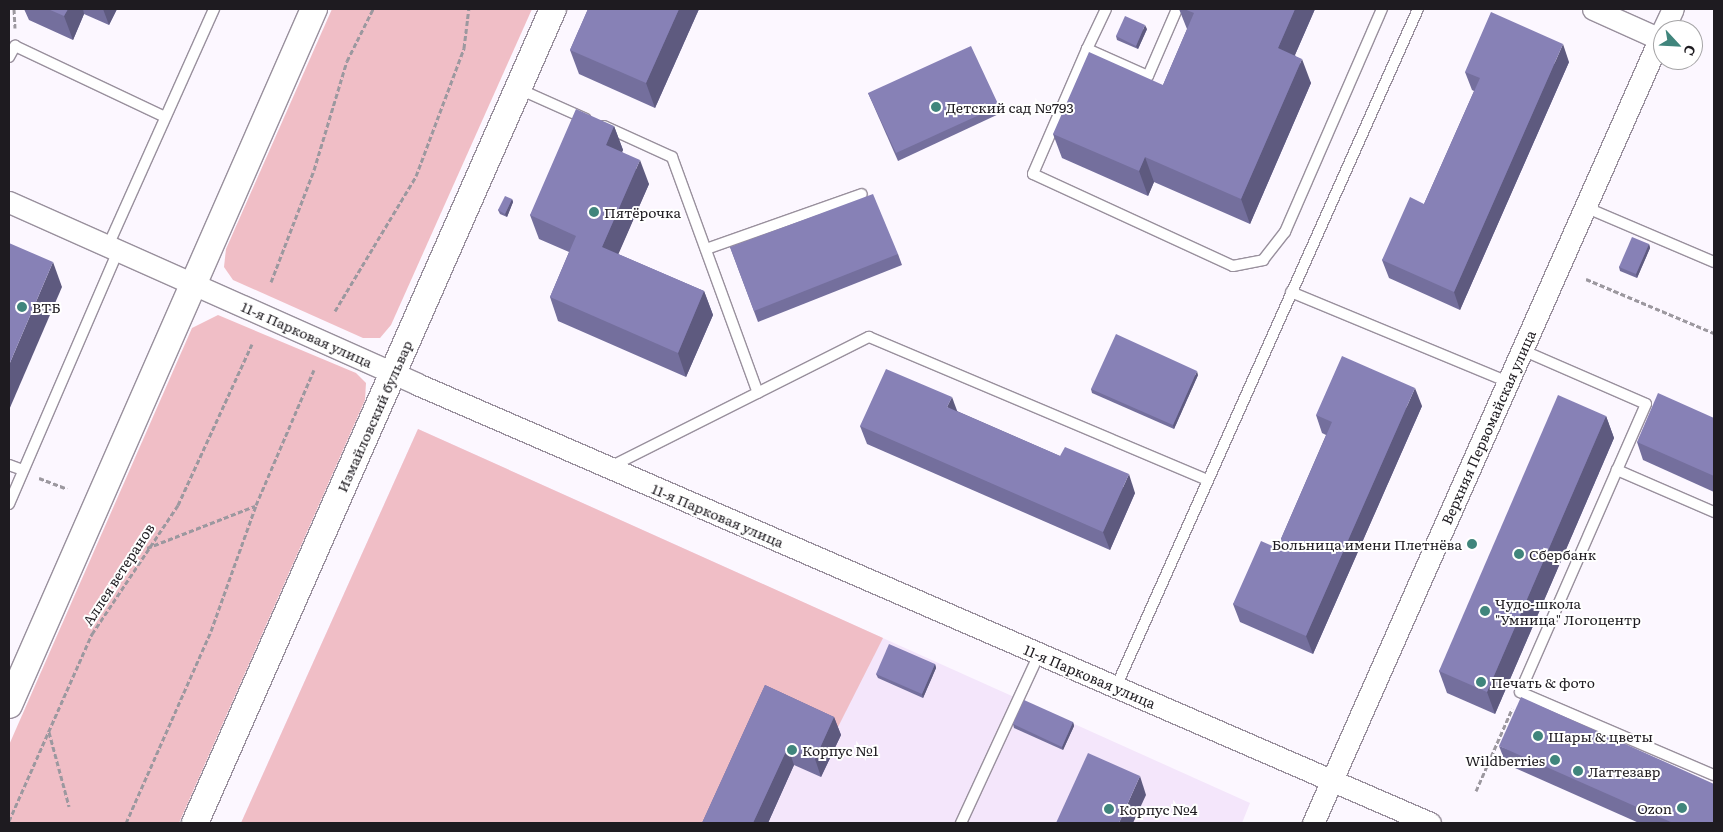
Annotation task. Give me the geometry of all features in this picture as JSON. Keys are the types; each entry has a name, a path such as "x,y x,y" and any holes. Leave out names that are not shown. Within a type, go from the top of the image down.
{"street":[{"path":"9,705 314,9"},
{"name":"Измайловский бульвар","path":"195,823 553,9"},
{"path":"1593,9 1621,16 1653,29"},
{"name":"Верхняя Первомайская улица","path":"1313,823 1653,53"},
{"name":"11-я Парковая улица","path":"9,202 609,468 1430,823"}],"lane":[{"path":"9,504 165,116 214,9"},
{"path":"1106,9 1033,174 1233,266 1263,260 1285,232 1382,9"},
{"path":"1087,49 1148,76 1177,9"},
{"path":"1116,687 1418,9"},
{"path":"9,57 15,46 165,116"},
{"path":"518,88 672,157 758,393"},
{"path":"706,249 862,194"},
{"path":"1585,207 1714,262"},
{"path":"1291,292 1508,382"},
{"path":"609,468 869,337 1207,480"},
{"path":"1522,350 1646,404 1520,692 1714,775"},
{"path":"9,464 23,470"},
{"path":"1617,470 1714,512"},
{"path":"961,823 1039,654"}],"path":[{"path":"271,282 314,170 347,61 373,9"},
{"path":"335,311 416,176 464,48 469,9"},
{"path":"1586,278 1714,333"},
{"name":"Аллея ветеранов","path":"9,821 92,634 145,548 178,506 252,344"},
{"path":"126,823 211,631 256,505 314,370"},
{"path":"23,470 67,489"},
{"path":"145,548 256,505"},
{"path":"1476,791 1520,692"},
{"path":"49,732 69,806"}],"shaded area":[{"path":"332,9 532,9 391,325 380,338 363,338 233,280 224,267 226,249"},
{"path":"218,315 356,373 366,383 365,400 179,823 9,823 9,745 192,328"},
{"path":"418,429 1250,803 1242,823 241,823"},
{"path":"418,429 883,638 837,729 704,823 241,823"}],"building":[{"path":"48,9 68,9 64,16"},
{"path":"588,9 679,9 646,83 570,50"},
{"path":"1184,9 1295,9 1278,48 1302,59 1241,199 1145,157 1139,171 1053,134 1089,52 1163,85 1194,13"},
{"path":"1491,12 1563,44 1454,292 1382,260 1410,197 1424,204 1480,78 1465,72"},
{"path":"1125,16 1145,25 1136,46 1116,36"},
{"name":"Детский сад №793","path":"971,46 999,106 896,153 868,93"},
{"path":"576,109 614,126 606,145 640,160 602,247 704,291 678,353 550,297 576,236 530,215"},
{"path":"873,194 898,254 754,311 730,247"},
{"path":"505,196 512,199 505,214 498,210"},
{"path":"1632,237 1649,244 1636,274 1619,267"},
{"path":"9,243 53,262 9,365"},
{"path":"1116,334 1197,371 1173,425 1091,389"},
{"path":"1342,356 1415,388 1306,636 1233,604 1261,541 1277,548 1332,422 1316,415"},
{"path":"886,369 952,397 947,407 1060,456 1065,447 1129,474 1103,532 860,426"},
{"path":"1658,393 1714,418 1714,476 1637,442"},
{"path":"1558,395 1606,416 1487,692 1439,671"},
{"path":"889,644 935,664 922,694 876,674"},
{"name":"Корпус №1","path":"765,685 834,717 815,759 788,747 753,823 702,823"},
{"path":"1521,697 1714,784 1714,823 1673,823 1499,746"},
{"path":"1024,700 1073,722 1062,747 1013,724"},
{"path":"1088,753 1140,776 1119,823 1056,823"}],"place":[{"name":"Детский сад №793","path":"936,107"},
{"name":"Пятёрочка","path":"594,212"},
{"name":"ВТБ","path":"22,307"},
{"name":"Больница имени Плетнёва","path":"1472,544"},
{"name":"Сбербанк","path":"1519,554"},
{"name":"Чудо-школа \"Умница\" Логоцентр","path":"1485,611"},
{"name":"Печать & фото","path":"1481,682"},
{"name":"Шары & цветы","path":"1538,736"},
{"name":"Корпус №1","path":"792,750"},
{"name":"Wildberries","path":"1555,760"},
{"name":"Латтезавр","path":"1578,771"},
{"name":"Ozon","path":"1682,808"},
{"name":"Корпус №4","path":"1109,809"}]}
